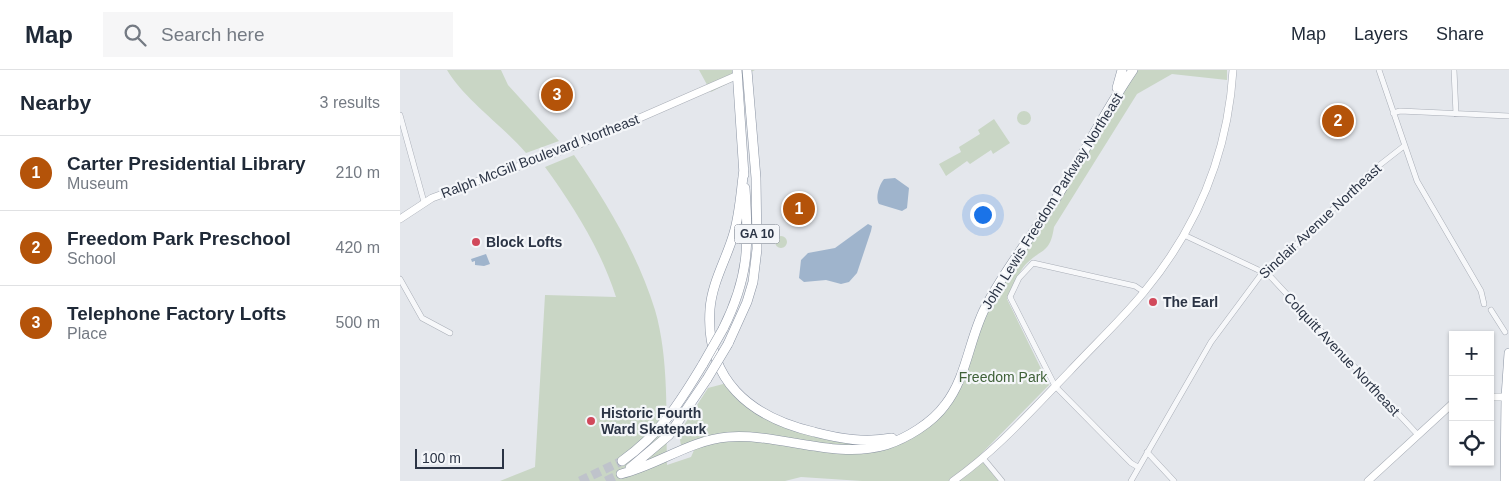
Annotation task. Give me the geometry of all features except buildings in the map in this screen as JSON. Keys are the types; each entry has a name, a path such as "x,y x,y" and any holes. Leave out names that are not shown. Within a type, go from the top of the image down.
{"highway":[{"path":"1110,107 1122,70"},
{"name":"John Lewis Freedom Parkway Northeast","path":"912,432 940,412 954,391 986,307 1087,148 1133,70"},
{"path":"738,73 749,71"},
{"name":"GA 10","path":"749,71 756,188 757,249 753,282 747,302 728,344 680,421 661,443 621,474 635,470 685,448 713,439 739,436 859,449 885,445 912,432"},
{"name":"GA 10","path":"622,461 648,441 679,404 737,301 746,264 747,226 738,73"},
{"path":"744,169 735,230 710,303 712,340 727,380 745,401 760,412 799,428 836,438 863,441 894,438 912,432"},
{"path":"1506,481 1509,353"}],"main road":[{"path":"954,481 984,458 1144,292 1184,235 1206,191 1219,153 1228,113 1233,70"},
{"name":"Ralph McGill Boulevard Northeast","path":"400,219 424,202 580,144 738,73"},
{"path":"1494,397 1507,397"},
{"path":"1368,481 1449,407"}],"street":[{"path":"1379,70 1417,181 1481,291 1484,304"},
{"path":"1454,70 1456,114"},
{"path":"1393,113 1509,116"},
{"path":"400,115 424,202"},
{"name":"Sinclair Avenue Northeast","path":"1132,481 1138,467 1211,342 1260,276 1372,171 1404,146"},
{"name":"Colquitt Avenue Northeast","path":"1184,235 1269,275 1418,435"},
{"path":"1138,467 1131,463 1055,386 1010,297 1019,278 1033,263 1135,286 1144,292"},
{"path":"400,279 422,318 450,333"},
{"path":"1491,310 1505,332"},
{"path":"1147,452 1174,481"},
{"path":"984,458 1002,481"}],"green space":[{"path":"447,70 501,70 508,85 559,141 526,153 473,102 454,81"},
{"path":"699,70 755,70 711,92"},
{"name":"Freedom Park","path":"1123,70 1227,70 1227,80 1172,74 1137,94 1054,227 1048,246 1020,271 1007,299 1049,385 980,455 1002,481 862,481 801,477 785,481 500,481 535,467 545,295 616,297 603,262 586,229 545,167 574,155 610,211 640,269 655,310 663,348 666,387 667,465 691,457 695,448 734,439 866,450 934,421 954,400 976,335 997,293 1110,112"},
{"path":"1021,111 1027,111 1031,118 1027,125 1021,125 1017,121 1017,115"},
{"path":"994,119 1010,143 993,154 991,150 970,164 967,161 946,176 939,164 961,152 959,147 980,134 978,130"},
{"path":"779,236 783,236 787,242 783,248 779,248 775,244 775,240"},
{"path":"727,383 766,418 878,442 856,447 760,436 681,446 679,433 708,388"}],"water":[{"path":"895,178 909,188 907,208 902,211 879,204 877,198 884,179"},
{"path":"868,224 872,226 871,231 857,273 849,282 841,284 826,280 804,282 799,278 801,260 808,253 835,248"},
{"path":"486,254 490,264 484,266 475,265 475,261 472,262 471,259"}],"tunnel":[{"path":"580,481 622,461"},
{"path":"606,481 621,474"}],"place":[{"name":"Telephone Factory Lofts","path":"557,95"},
{"name":"Freedom Park Preschool","path":"1338,121"},
{"name":"Carter Presidential Library","path":"799,209"},
{"name":"Block Lofts","path":"476,242"},
{"name":"The Earl","path":"1153,302"},
{"name":"Historic Fourth Ward Skatepark","path":"591,421"}]}
